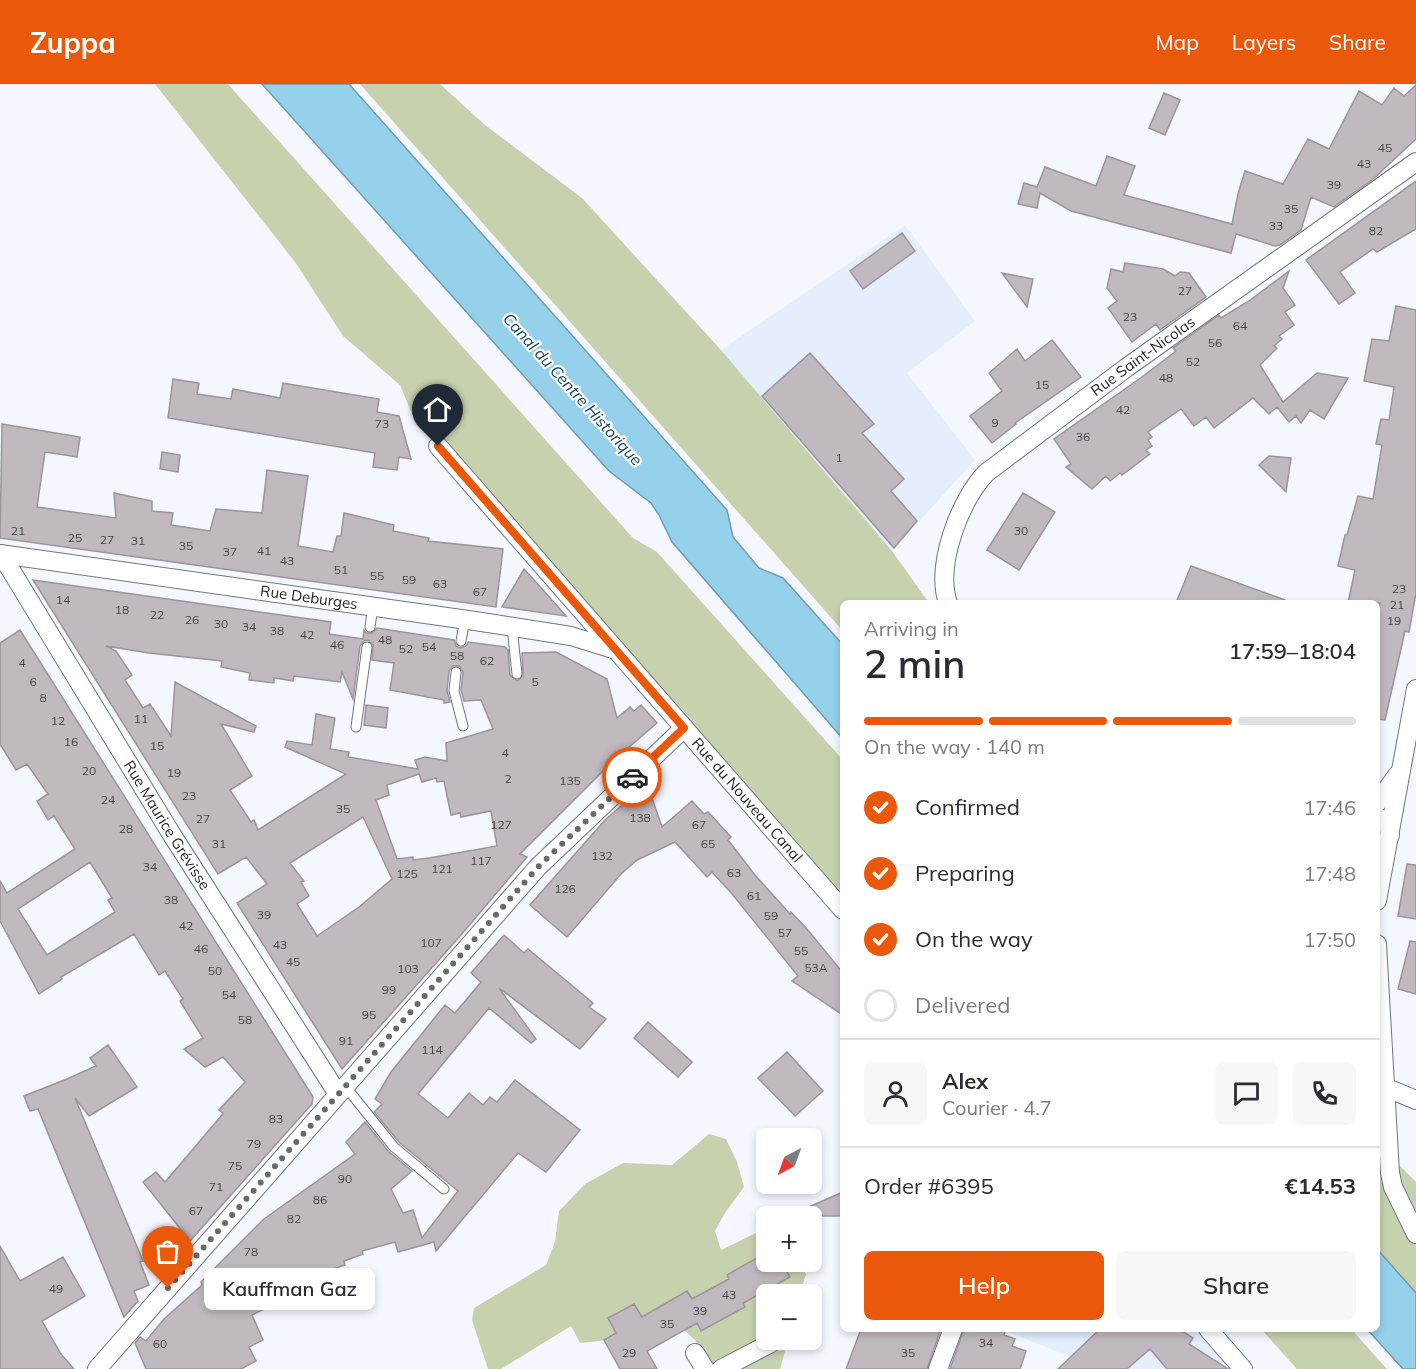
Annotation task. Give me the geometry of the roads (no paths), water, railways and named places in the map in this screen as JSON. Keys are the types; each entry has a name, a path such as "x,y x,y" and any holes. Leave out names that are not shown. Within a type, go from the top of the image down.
{"street":[{"name":"Rue Saint-Nicolas","path":"948,600 945,583 952,535 969,495 986,473 1126,368 1416,162"},
{"name":"Rue du Nouveau Canal","path":"438,446 840,907"},
{"name":"Rue Deburges","path":"1,554 465,619 571,636 616,650"},
{"name":"Rue Maurice Grévisse","path":"1,554 172,835 341,1090"},
{"path":"1380,874 1384,839 1402,767 1416,688"},
{"path":"100,1368 538,867 684,728"},
{"path":"1380,799 1402,767"},
{"path":"1380,819 1388,825 1384,839"},
{"path":"1380,992 1390,1173 1393,1187 1416,1234"},
{"path":"1386,1088 1416,1101"},
{"path":"938,1369 952,1332"},
{"path":"1211,1332 1243,1369"},
{"path":"721,1369 758,1350"},
{"path":"695,1353 705,1369"}],"lane":[{"path":"370,627 373,606"},
{"path":"462,641 465,619"},
{"path":"512,627 517,674"},
{"path":"356,727 367,647"},
{"path":"456,672 453,691 463,726"},
{"path":"341,1090 394,1147 444,1189"}],"water":[{"name":"Canal du Centre Historique","path":"262,84 349,84 727,510 733,537 759,568 783,578 840,642 840,736 672,542 651,503 609,471"},
{"path":"1380,1252 1416,1293 1416,1369 1403,1369 1370,1332 1380,1332"}],"place":[{"name":"Kauffman Gaz","path":"168,1288"}]}
